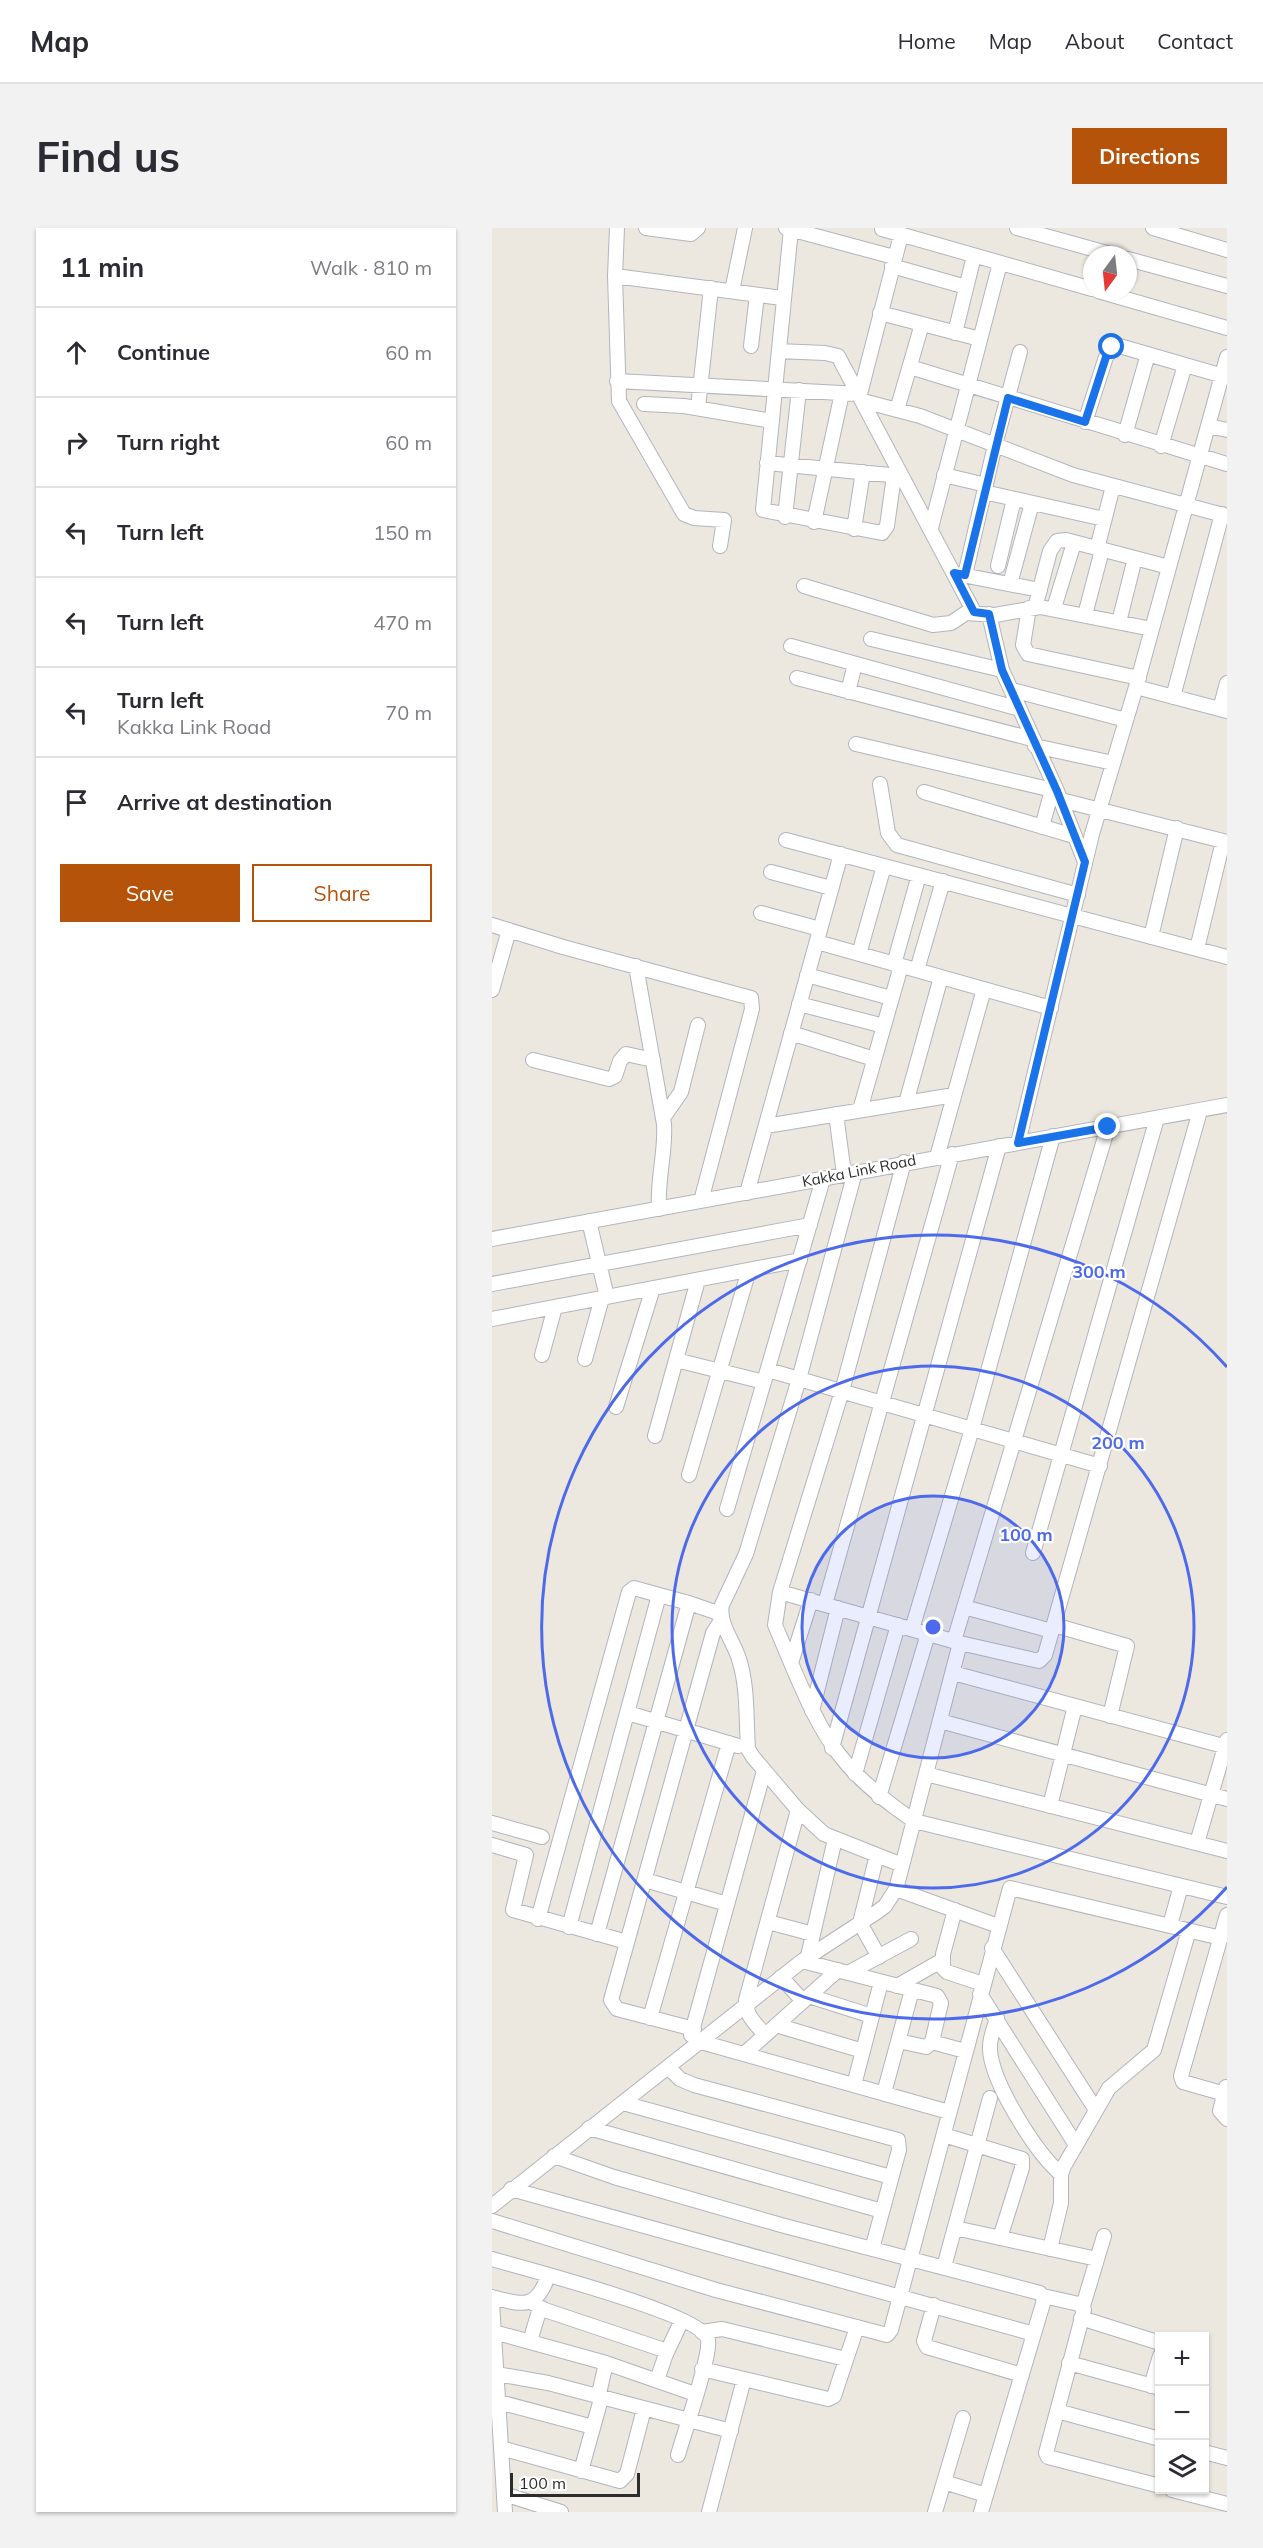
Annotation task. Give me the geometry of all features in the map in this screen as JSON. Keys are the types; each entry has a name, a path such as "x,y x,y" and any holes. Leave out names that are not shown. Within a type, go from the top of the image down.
{"street":[{"path":"617,228 615,276 617,381 621,407 684,514 694,518 724,520 720,546"},
{"path":"646,228 691,234 698,228"},
{"path":"732,291 745,228"},
{"path":"1017,228 1083,246"},
{"path":"1153,228 1227,250"},
{"path":"897,476 884,532 879,534 785,517 763,510 789,229 876,252 893,261 966,287"},
{"path":"876,252 882,229 1083,286"},
{"path":"861,397 901,235"},
{"path":"955,333 974,256"},
{"path":"1137,261 1227,286"},
{"path":"931,528 1000,263"},
{"path":"615,276 782,298"},
{"path":"698,408 711,288"},
{"path":"751,346 757,295"},
{"path":"1129,300 1227,328"},
{"path":"880,313 980,339"},
{"path":"897,410 922,324"},
{"path":"1085,422 1106,357 1112,347 1121,346 1224,377"},
{"path":"778,351 836,355 861,397 897,476 960,574 974,612"},
{"path":"960,574 1020,352"},
{"path":"1125,435 1148,354"},
{"path":"1018,1143 1074,916 1085,862 1138,683 1186,504 1224,377 1227,357"},
{"path":"1161,446 1185,365"},
{"path":"910,367 1199,458 1227,464"},
{"path":"617,381 701,387 799,390 842,393 861,397 956,430 1053,468 1225,515 1173,697"},
{"path":"785,517 799,390"},
{"path":"814,522 842,393"},
{"path":"644,404 698,408 772,421"},
{"path":"1208,426 1227,430"},
{"path":"767,463 897,476"},
{"path":"854,529 863,472"},
{"path":"944,475 1014,499 1104,519"},
{"path":"1085,615 1113,486"},
{"path":"998,566 1014,499"},
{"path":"1010,584 1032,503"},
{"path":"1169,567 1060,540 1053,544 1040,590 1032,608 1023,649 1028,654 1138,683 1173,697 1224,710 1227,683"},
{"path":"1054,608 1074,543"},
{"path":"1119,622 1135,558"},
{"path":"960,574 1040,590"},
{"path":"804,586 912,621 945,626 966,613 989,614 1032,608 1054,608 1152,629"},
{"path":"989,614 1002,670 1085,862"},
{"path":"906,648 912,621"},
{"path":"871,639 1002,670"},
{"path":"791,646 1020,709"},
{"path":"848,692 855,664"},
{"path":"797,678 1113,763"},
{"path":"1012,690 1126,720"},
{"path":"856,744 1057,794 1100,808 1225,841 1197,949"},
{"path":"880,784 888,833 897,845 1078,895"},
{"path":"924,792 1074,836"},
{"path":"1042,827 1057,794"},
{"path":"1151,937 1177,828"},
{"path":"786,840 1227,957"},
{"path":"747,1193 841,854"},
{"path":"859,954 884,866"},
{"path":"771,872 831,888"},
{"path":"860,1110 884,1026 919,875"},
{"path":"917,970 943,881"},
{"path":"761,912 859,954 1051,1008"},
{"path":"492,925 736,992 753,1001 701,1201"},
{"path":"492,990 496,961 509,930"},
{"path":"636,966 665,1134 658,1175 659,1209"},
{"path":"807,975 891,998"},
{"path":"906,1103 941,977"},
{"path":"937,1157 984,989"},
{"path":"799,1004 884,1026"},
{"path":"663,1118 681,1092 698,1025"},
{"path":"791,1033 874,1059"},
{"path":"533,1060 609,1079 615,1076 620,1061 626,1054 653,1060"},
{"path":"766,1126 954,1095"},
{"name":"Kakka Link Road","path":"492,1239 823,1179 904,1162 1227,1105"},
{"path":"780,1592 957,1642 1039,1661 1046,1655 1200,1111"},
{"path":"836,1114 850,1173 799,1379 746,1554 722,1605 722,1616 739,1659 744,1680 748,1749 798,1810 824,1834 902,1865"},
{"path":"1033,1552 1157,1118"},
{"path":"492,2206 805,1958 885,1906 896,1889 952,1673 964,1607 1108,1127"},
{"path":"912,1629 972,1429 1053,1136"},
{"path":"832,1748 999,1146"},
{"path":"812,1711 824,1604 952,1154"},
{"path":"904,1162 842,1391 780,1592 775,1625 812,1711 832,1748 855,1774 879,1797 914,1821 1227,1897"},
{"path":"727,1509 823,1179"},
{"path":"585,1359 604,1297 589,1221"},
{"path":"492,1284 810,1225"},
{"path":"492,1319 800,1260"},
{"path":"689,1475 749,1270"},
{"path":"655,1436 698,1280"},
{"path":"616,1407 653,1288"},
{"path":"542,1355 555,1307"},
{"path":"676,1360 719,1371 799,1379 1100,1466"},
{"path":"538,1919 629,1592 634,1588 689,1603 722,1616"},
{"path":"569,1927 659,1595"},
{"path":"597,1934 689,1603"},
{"path":"791,1663 824,1604"},
{"path":"964,1607 1127,1646 1110,1716"},
{"path":"694,2029 650,2018 612,2005 611,2000 713,1633 722,1616"},
{"path":"855,1774 898,1625"},
{"path":"879,1797 928,1634"},
{"path":"952,1673 1226,1745 1197,1844"},
{"path":"1050,1806 1075,1706"},
{"path":"628,1713 688,1729 748,1749"},
{"path":"940,1721 1227,1799"},
{"path":"650,2018 729,1743"},
{"path":"685,2054 694,2029 764,1771"},
{"path":"926,1774 1227,1851"},
{"path":"745,2007 798,1810"},
{"path":"492,1823 542,1837"},
{"path":"805,1958 813,1934 835,1839"},
{"path":"492,1845 526,1855 513,1907 517,1913 627,1942"},
{"path":"877,1855 860,1923 879,1957"},
{"path":"645,1880 727,1904"},
{"path":"1170,1925 1181,1886"},
{"path":"492,2221 717,2290 887,2335 891,2330 1008,1890 1014,1887 1221,1938"},
{"path":"896,1889 998,1926"},
{"path":"955,1910 942,1961 947,1972 981,1989 997,2019 1076,2145"},
{"path":"1227,1915 1221,1938 1222,1956 1180,2076 1183,2082 1226,2089 1220,2111 1221,2115 1227,2119"},
{"path":"768,1922 813,1934"},
{"path":"1050,2249 1061,2203 1061,2174 1109,2088 1120,2076 1154,2050 1189,1930"},
{"path":"744,2054 806,1999 843,1971 879,1957 912,1939"},
{"path":"992,1948 1096,2110"},
{"path":"805,1958 940,1999 932,2042 926,2048 898,2041"},
{"path":"897,1986 942,1961"},
{"path":"781,1977 806,1999 872,2016"},
{"path":"854,2085 881,1982"},
{"path":"884,2093 912,1990"},
{"path":"745,2007 765,2035"},
{"path":"997,2019 990,2042 991,2057 1008,2098 1029,2136 1044,2158 1061,2174"},
{"path":"776,2025 863,2051"},
{"path":"701,2042 949,2112"},
{"path":"932,2042 965,2051"},
{"path":"668,2067 681,2079 694,2085 893,2138 899,2144 872,2248"},
{"path":"944,2268 990,2098"},
{"path":"623,2103 891,2177"},
{"path":"590,2128 882,2211"},
{"path":"944,2135 1018,2156 1023,2162 1000,2238"},
{"path":"554,2156 626,2180 1043,2296 1155,2341"},
{"path":"511,2189 1034,2334"},
{"path":"955,2228 1097,2259"},
{"path":"1104,2236 1046,2453 1048,2457 1155,2485"},
{"path":"492,2259 621,2296 682,2320 702,2332 708,2341 678,2455"},
{"path":"530,2341 535,2305 548,2276"},
{"path":"981,2512 1034,2334 1043,2296"},
{"path":"492,2297 535,2305 668,2351"},
{"path":"492,2302 505,2512"},
{"path":"934,2305 924,2341 927,2347 1022,2375"},
{"path":"657,2380 682,2320"},
{"path":"702,2369 828,2399 834,2396 857,2327"},
{"path":"702,2332 722,2329 846,2359"},
{"path":"494,2332 606,2363 695,2394"},
{"path":"1069,2362 1155,2387"},
{"path":"581,2471 600,2398 606,2363"},
{"path":"496,2374 548,2383 731,2431"},
{"path":"709,2512 744,2379"},
{"path":"499,2402 593,2427"},
{"path":"501,2448 616,2481 624,2479 644,2409"},
{"path":"1057,2410 1155,2438"},
{"path":"935,2512 963,2418"},
{"path":"1209,2453 1227,2458"},
{"path":"944,2482 986,2495"},
{"path":"504,2494 534,2508 561,2512"},
{"path":"1184,2494 1220,2506"}],"route":[{"path":"1108,1127 1018,1143 1074,916 1085,862 1057,791 1002,670 989,614 974,612 954,573 965,575 1008,398 1085,422 1106,357 1112,347"}]}
